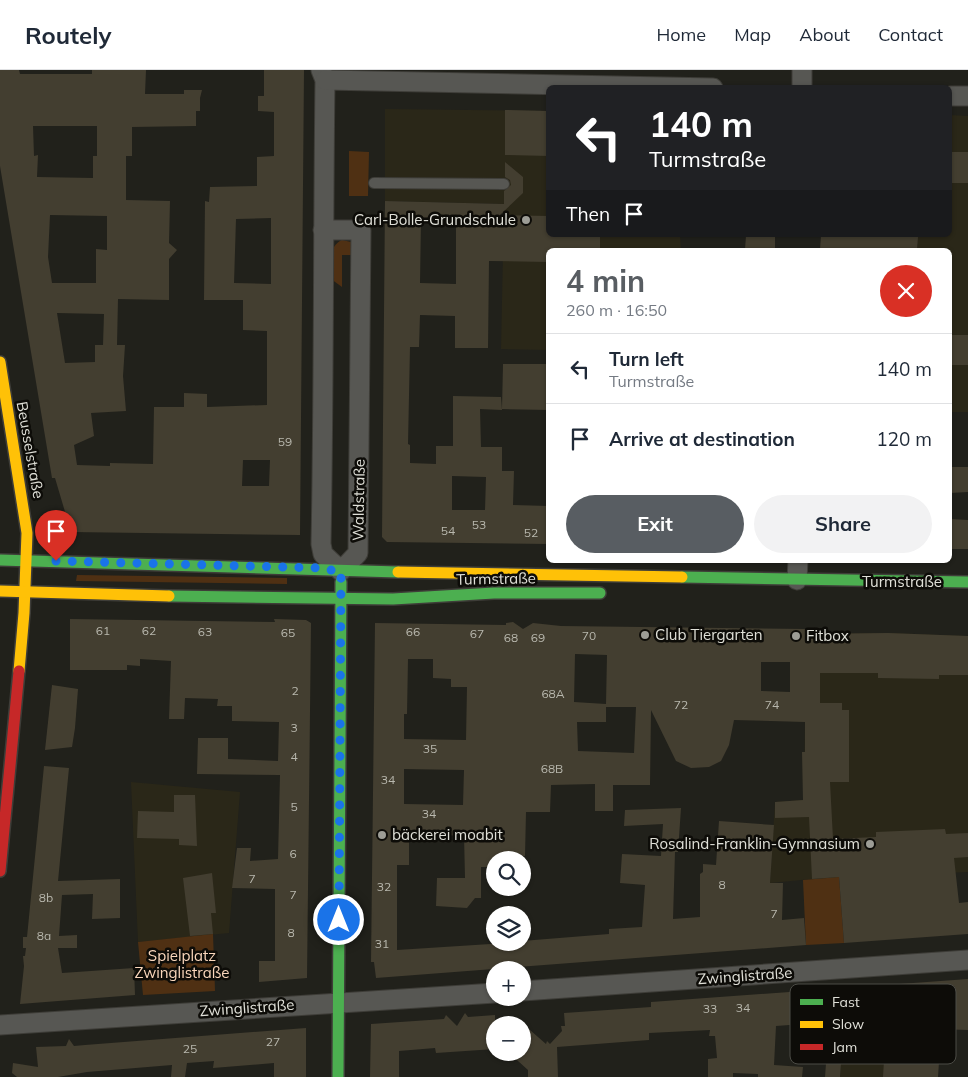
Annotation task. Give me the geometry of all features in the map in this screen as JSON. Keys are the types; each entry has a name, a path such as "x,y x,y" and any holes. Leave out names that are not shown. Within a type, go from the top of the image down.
{"main road":[{"name":"Beusselstraße","path":"0,362 27,523 26,593 0,871"},
{"name":"Turmstraße","path":"0,560 320,568 341,572 968,582"},
{"path":"338,1077 341,572"},
{"path":"476,594 477,574"},
{"name":"Turmstraße","path":"0,591 393,599 476,594 611,593"}],"street":[{"path":"802,70 802,85"},
{"path":"341,572 323,554 321,544 323,75 374,75 635,85"},
{"path":"952,96 968,96"},
{"name":"Waldstraße","path":"323,230 361,230 358,553 341,572"},
{"path":"798,563 798,580"},
{"name":"Zwinglistraße","path":"531,990 968,960"},
{"name":"Zwinglistraße","path":"0,1025 486,994"}],"lane":[{"path":"374,183 504,184"}],"shaded area":[{"name":"Carl-Bolle-Grundschule","path":"385,109 546,111 546,237 680,237 681,248 546,248 546,350 501,349 504,204 385,201"},
{"path":"952,115 968,116 968,412 952,412 952,248 917,248 918,237 952,237"},
{"path":"888,633 968,636 968,872 812,879 770,883 775,802 804,800 806,634"},
{"path":"131,782 240,792 229,933 138,942"},
{"path":"841,1064 919,1064 918,1077 840,1077"}],"green space":[{"path":"349,151 369,152 368,196 349,196"},
{"path":"342,240 351,242 356,255 342,255 342,287 331,279 331,262 334,247"},
{"path":"77,575 287,578 287,584 76,581"},
{"path":"839,877 844,943 806,945 803,880"},
{"name":"Spielplatz Zwinglistraße","path":"213,934 215,991 143,995 138,942"}],"building":[{"path":"0,70 19,70 20,74 92,74 92,70 146,70 145,94 184,94 184,90 202,90 200,111 196,111 196,126 132,127 132,156 126,156 126,200 170,201 169,243 177,250 169,259 169,300 118,299 117,345 125,345 123,376 126,411 91,413 94,436 74,445 77,465 110,466 110,463 153,464 154,407 184,407 184,393 207,394 207,407 267,405 267,331 243,330 243,300 204,300 205,201 209,202 210,187 257,186 257,157 274,156 274,112 258,111 258,96 264,96 264,70 304,70 300,535 71,532 55,478 52,478 0,166","holes":["33,126 97,126 97,156 93,156 93,178 37,177 38,155 34,156","50,215 107,216 107,250 96,249 96,283 52,283 48,257","271,218 271,284 234,283 236,219","57,313 104,314 103,345 95,345 95,362 65,363","243,460 270,460 269,486 242,486"]},
{"path":"505,110 546,111 546,156 505,155"},
{"path":"952,152 968,152 968,183 952,183"},
{"path":"505,162 523,177 523,193 500,215 546,216 546,237 600,237 600,248 546,248 546,262 489,261 488,348 455,348 455,316 420,315 419,347 410,347 408,444 410,445 410,463 436,464 436,446 453,446 453,396 501,397 502,410 480,409 481,447 502,447 502,471 514,471 513,505 546,506 546,544 387,542 382,537 385,201 504,204 504,191 511,185 510,180 505,177","holes":["421,219 456,220 456,284 420,283","452,476 486,477 485,510 452,510"]},
{"path":"746,237 775,237 775,248 745,248"},
{"path":"821,237 918,237 917,248 820,248"},
{"path":"952,335 968,335 968,365 952,365"},
{"path":"503,364 546,364 546,410 502,409"},
{"path":"952,467 968,467 968,492 952,493"},
{"path":"952,519 968,520 968,549 952,549"},
{"path":"70,619 275,622 274,619 306,620 311,623 307,978 259,982 259,961 275,961 275,889 232,888 237,848 251,848 250,861 278,859 280,775 197,774 198,738 228,738 228,759 278,761 279,722 232,721 232,706 217,706 218,699 185,698 184,719 169,719 171,661 140,659 140,666 127,665 127,670 70,670"},
{"path":"513,622 523,629 533,623 561,626 805,629 806,634 888,633 968,636 968,675 939,675 939,679 878,678 878,673 820,673 820,703 842,703 842,710 849,710 849,782 830,782 833,839 876,837 876,832 945,829 946,834 968,833 968,857 954,858 959,903 968,902 968,934 844,943 839,877 812,879 809,817 775,818 775,802 803,800 802,752 805,752 805,722 734,720 729,745 721,761 709,767 691,768 676,761 651,710 650,785 613,785 613,811 595,811 595,784 551,785 550,812 526,812 525,851 486,851 486,867 481,867 481,898 475,898 467,908 436,906 437,878 465,878 464,835 409,837 409,865 397,865 397,950 486,944 486,951 531,951 531,940 609,934 609,929 642,927 645,885 620,883 622,854 661,856 663,824 624,826 625,810 681,808 678,852 675,852 673,919 700,917 700,874 703,872 703,864 716,865 719,821 774,825 770,883 783,883 782,920 804,918 806,945 531,966 531,961 486,961 486,970 376,978 374,962 371,962 375,623 506,625 506,623","holes":["575,654 607,655 606,704 574,702","408,659 433,659 433,678 451,679 451,687 467,687 466,740 404,739 404,714 407,714","761,662 790,662 790,692 761,691","606,707 636,707 634,753 578,751 577,722 606,722","404,769 464,770 463,805 404,804"]},
{"path":"52,685 78,689 75,728 72,747 45,750"},
{"path":"44,766 69,768 58,881 120,879 120,918 92,919 93,894 62,895 59,936 77,935 77,948 58,948 62,973 134,968 135,995 20,1004 24,966 23,956 25,956 26,948 23,948 23,937 27,937"},
{"path":"174,795 195,795 197,846 179,845 179,839 137,838 138,811 174,812"},
{"path":"212,873 216,913 211,913 213,934 190,936 183,878"},
{"path":"968,979 968,1030 956,1030 956,984 899,984"},
{"path":"790,992 790,1025 776,1026 774,1065 803,1067 802,1077 758,1077 758,1074 733,1073 733,1077 708,1077 708,1059 717,1058 715,1036 709,1036 710,1030 649,1033 649,1040 557,1047 558,1077 528,1077 528,1070 518,1061 531,1061 531,1031 546,1044 547,1041 550,1044 562,1031 561,1026 565,1026 564,1013 651,1007 651,1002"},
{"path":"465,1013 468,1017 495,1015 486,1016 486,1050 436,1053 435,1048 399,1051 399,1077 370,1077 371,1024 444,1019 446,1015 457,1026"},
{"path":"306,1028 306,1077 274,1077 274,1063 213,1068 214,1061 187,1063 185,1077 171,1077 172,1065 87,1072 58,1077 17,1077 12,1073 13,1063 38,1067 36,1047 66,1046 69,1039 74,1046"},
{"path":"826,1064 841,1064 840,1077 825,1077"},
{"path":"884,1064 939,1064 938,1077 883,1077"}],"traffic: fast":[{"path":"0,560 398,572"},
{"path":"682,577 968,582"},
{"path":"338,1077 341,582"},
{"path":"169,596 393,599 494,593 600,593"}],"traffic: slow":[{"path":"0,362 27,533 24,613 19,671"},
{"path":"398,572 682,577"},
{"path":"0,591 169,596"}],"traffic: jam":[{"path":"0,871 19,671"}],"place":[{"name":"Carl-Bolle-Grundschule","path":"526,220"},
{"name":"Club Tiergarten","path":"645,635"},
{"name":"Fitbox","path":"796,636"},
{"name":"bäckerei moabit","path":"382,835"},
{"name":"Rosalind-Franklin-Gymnasium","path":"870,844"}],"route":[{"path":"56,561 320,568 341,572 339,920"}]}
